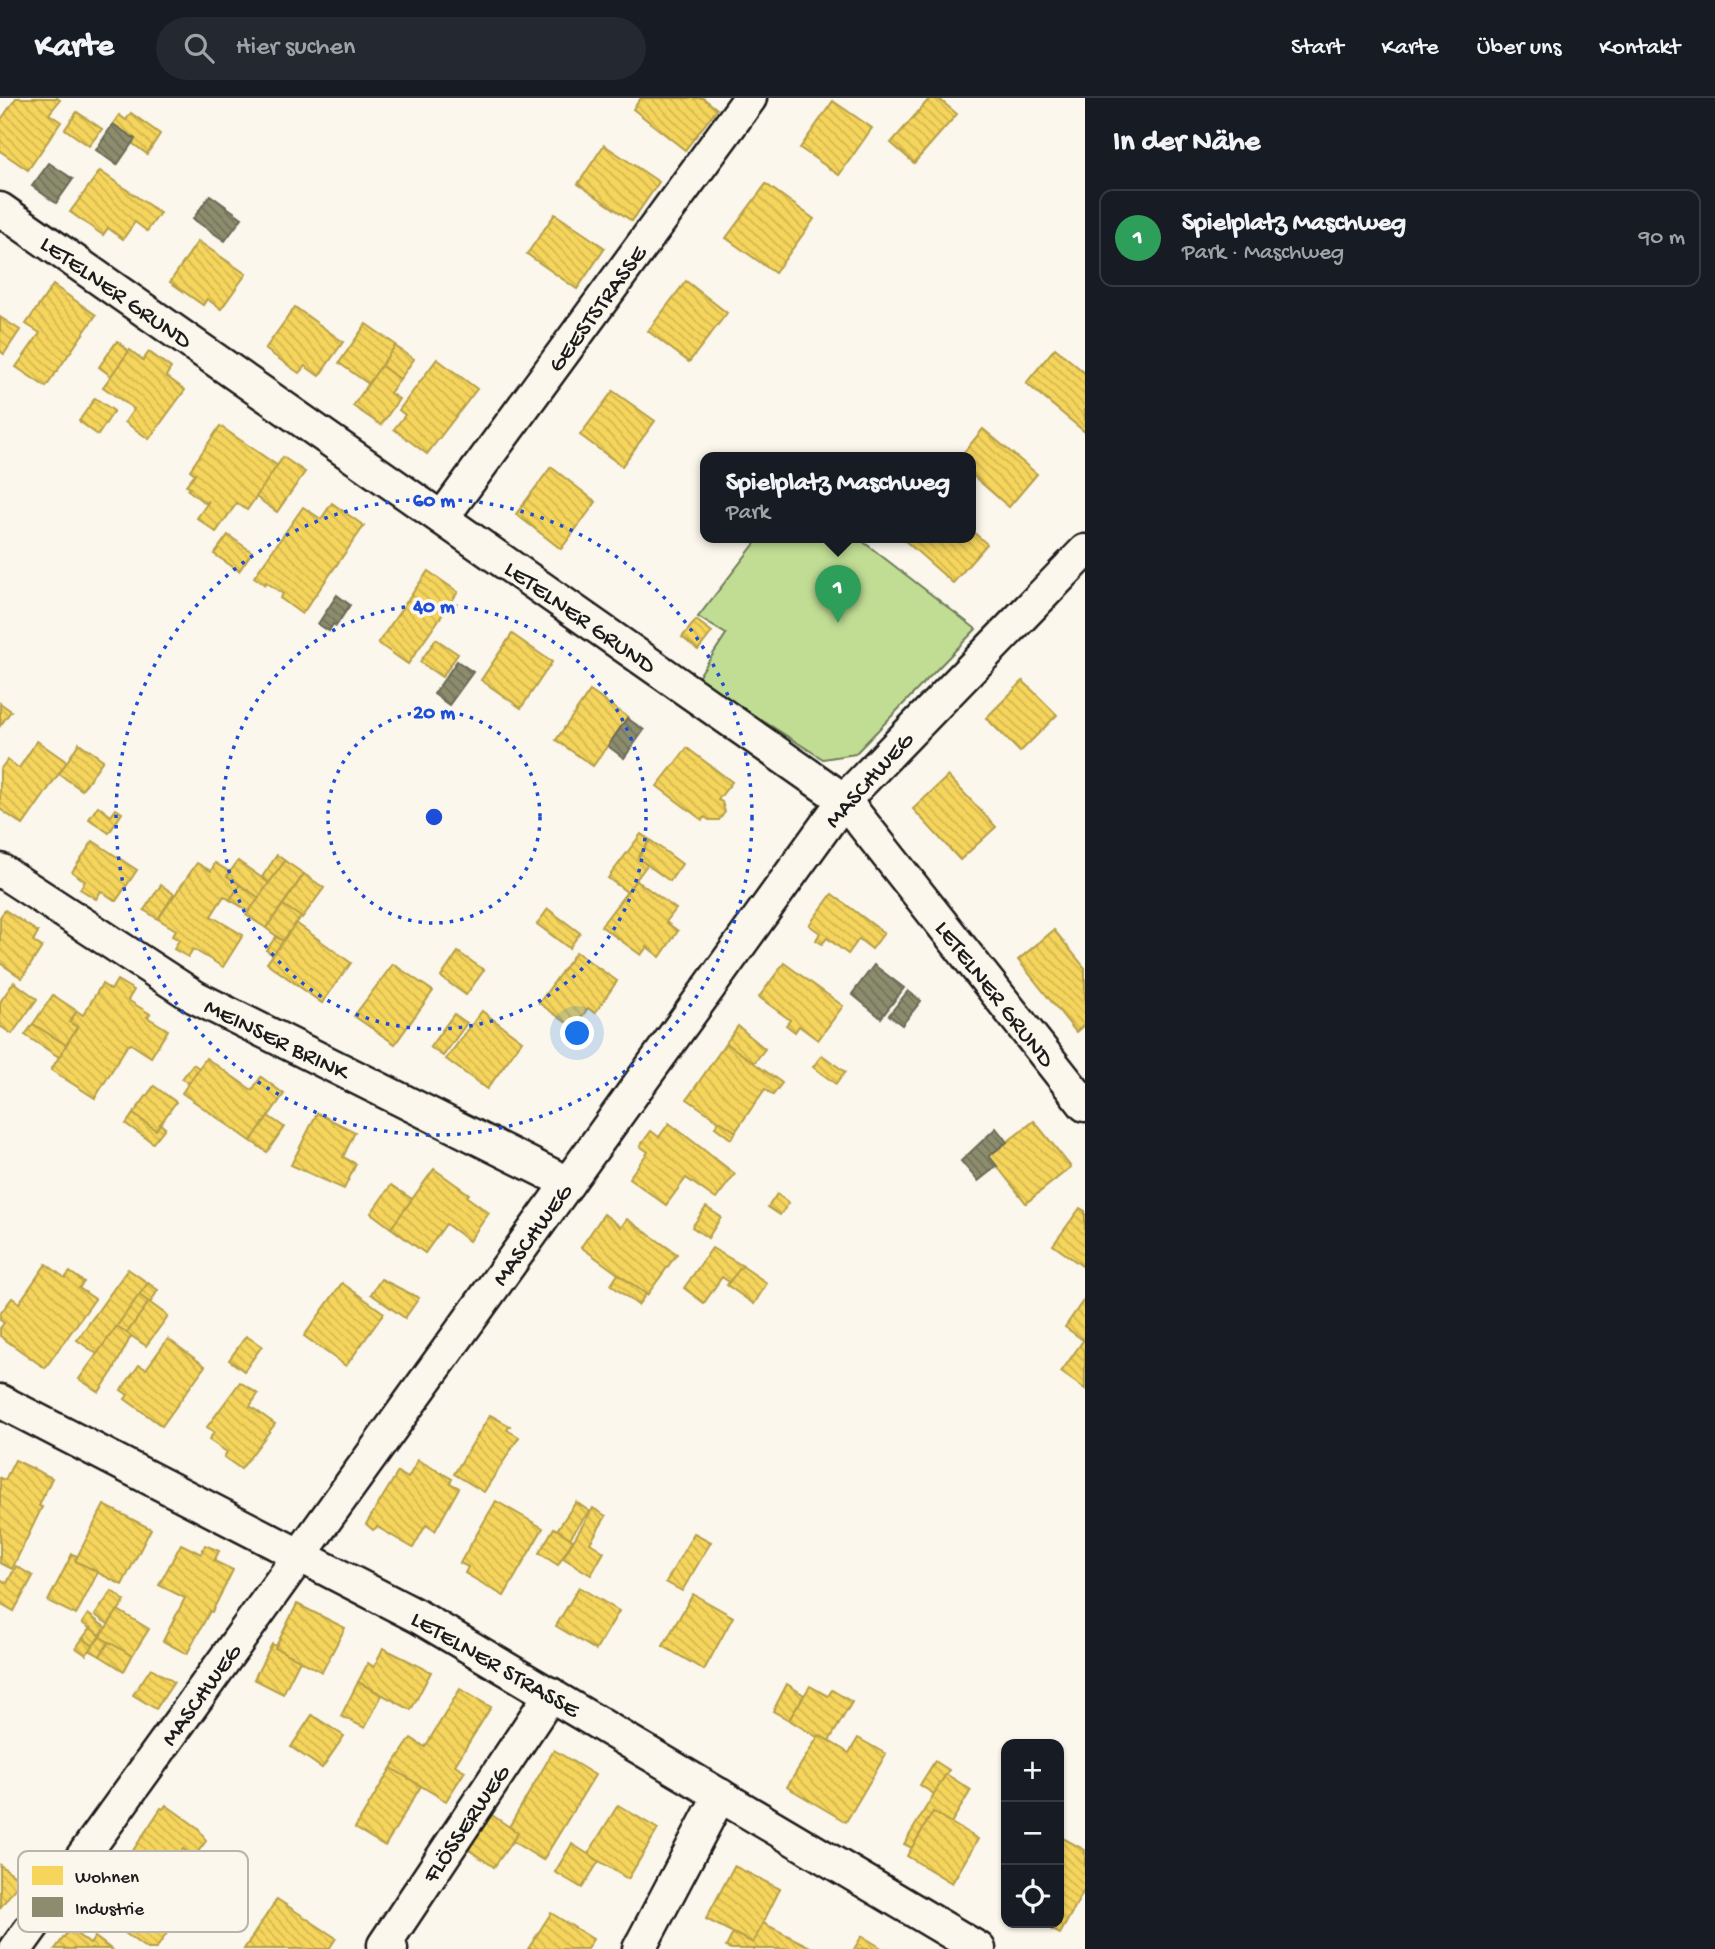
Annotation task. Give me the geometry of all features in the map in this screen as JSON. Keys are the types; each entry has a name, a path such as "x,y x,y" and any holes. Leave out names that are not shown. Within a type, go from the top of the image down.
{"street":[{"name":"GEESTSTRASSE","path":"442,518 750,98"},
{"name":"LETELNER GRUND","path":"0,209 844,800 1081,1093"},
{"name":"MASCHWEG","path":"87,1851 844,800 1085,551"},
{"name":"MEINSER BRINK","path":"0,870 195,997 568,1183"},
{"name":"LETELNER STRASSE","path":"0,1401 419,1617 979,1949"},
{"name":"FLÖSSERWEG","path":"391,1949 384,1945 551,1694"},
{"path":"639,1949 720,1795"},
{"name":"MASCHWEG","path":"16,1949 28,1932"}],"green space":[{"path":"755,543 865,543 976,629 855,754 823,759 697,679 726,634 698,617"}],"building: Wohnen":[{"path":"16,98 60,100 49,114 61,122 28,170 0,151 0,121"},
{"path":"641,98 703,98 717,109 685,150 633,109"},
{"path":"930,98 938,98 957,114 914,163 891,143"},
{"path":"833,101 872,128 839,175 800,148"},
{"path":"77,112 102,129 89,146 65,129"},
{"path":"131,113 160,134 147,154 132,143 135,139 113,124 119,115 126,120"},
{"path":"604,145 659,182 632,221 578,184"},
{"path":"100,171 160,213 147,231 135,222 123,239 108,228 103,235 70,212"},
{"path":"766,184 814,219 775,273 726,238"},
{"path":"555,214 605,248 577,289 527,254"},
{"path":"198,241 246,274 221,309 207,299 203,305 170,282"},
{"path":"686,281 727,313 689,362 648,331"},
{"path":"53,285 96,315 46,387 16,367 40,333 26,324"},
{"path":"295,307 343,342 319,376 305,366 299,373 265,349"},
{"path":"0,317 20,330 4,354 0,351"},
{"path":"366,324 396,345 369,384 339,363"},
{"path":"117,341 129,351 111,376 99,367"},
{"path":"395,346 414,359 400,379 381,366"},
{"path":"1055,348 1085,373 1085,432 1026,383"},
{"path":"130,350 143,360 149,352 171,368 166,376 185,390 149,439 125,422 134,409 103,387"},
{"path":"437,359 477,389 427,454 394,429 405,415 399,410"},
{"path":"381,366 400,379 390,393 399,399 381,425 353,406"},
{"path":"613,391 655,421 622,466 580,435"},
{"path":"95,398 114,411 98,435 79,421"},
{"path":"220,426 278,466 247,510 237,503 216,532 197,518 209,501 205,503 188,490 190,488 186,485 195,474 190,470"},
{"path":"983,429 1037,474 1009,507 976,478 976,452 964,452"},
{"path":"283,457 305,472 277,512 256,497"},
{"path":"551,467 596,502 561,549 516,514"},
{"path":"332,503 364,526 302,614 280,598 283,594 254,577 303,507 321,519"},
{"path":"976,534 987,544 953,583 908,543 976,543"},
{"path":"228,535 252,552 239,571 214,554"},
{"path":"428,571 458,592 408,664 378,643"},
{"path":"696,620 712,632 698,650 682,637"},
{"path":"512,634 552,662 521,708 481,680"},
{"path":"436,639 458,654 442,677 420,662"},
{"path":"1023,681 1057,715 1020,752 986,718"},
{"path":"590,691 628,717 593,766 556,740"},
{"path":"0,703 11,711 0,726"},
{"path":"37,741 67,762 23,825 0,809 0,770 7,760 19,768"},
{"path":"79,743 103,760 82,790 59,774"},
{"path":"687,748 732,782 718,800 722,802 725,812 719,820 705,817 702,820 657,786"},
{"path":"948,776 996,827 960,860 913,809"},
{"path":"98,806 111,816 116,809 122,813 109,833 89,819"},
{"path":"641,834 650,840 638,858 647,865 627,892 608,878"},
{"path":"650,840 682,864 670,881 638,858"},
{"path":"93,841 137,870 116,901 101,891 96,899 80,889 85,881 72,872"},
{"path":"277,855 285,861 269,883 262,877"},
{"path":"238,861 269,883 259,898 227,876"},
{"path":"285,861 304,874 266,928 246,915"},
{"path":"197,863 211,871 215,863 230,872 227,876 240,885 230,900 224,896 211,916 243,935 223,967 193,949 188,957 174,949 179,940 172,936 176,930 158,919"},
{"path":"304,874 324,888 302,918 283,905"},
{"path":"636,880 676,909 666,922 678,931 660,957 647,947 641,955 601,926"},
{"path":"161,885 174,894 158,919 144,910"},
{"path":"240,885 259,898 249,911 230,900"},
{"path":"832,894 884,933 872,949 859,939 848,954 827,938 822,944 816,940 820,933 809,925"},
{"path":"283,905 301,917 283,941 266,928"},
{"path":"548,909 580,933 569,948 537,924"},
{"path":"5,910 38,932 33,941 42,947 22,978 0,963 0,917"},
{"path":"296,923 351,963 322,1003 267,963"},
{"path":"1054,930 1085,968 1085,1024 1076,1032 1018,960"},
{"path":"276,937 283,941 273,955 266,950"},
{"path":"458,952 484,970 466,995 441,977"},
{"path":"576,952 617,981 595,1013 588,1008 574,1028 539,1003"},
{"path":"784,963 843,1006 818,1040 799,1026 795,1032 786,1025 790,1020 759,997"},
{"path":"393,964 433,991 395,1044 354,1016"},
{"path":"117,980 134,990 128,1000 150,1014 147,1017 168,1030 151,1057 131,1044 127,1046 95,1098 51,1070 77,1027 69,1022 77,1011 83,1015 102,984 111,990"},
{"path":"14,982 37,999 12,1034 0,1026 0,1002"},
{"path":"53,995 77,1011 69,1022 77,1027 66,1045 33,1024"},
{"path":"482,1011 522,1041 487,1089 446,1059"},
{"path":"454,1014 467,1023 443,1056 430,1047"},
{"path":"33,1024 66,1045 59,1057 25,1035"},
{"path":"738,1026 765,1049 754,1063 726,1043"},
{"path":"726,1043 782,1083 773,1095 765,1089 735,1132 687,1099"},
{"path":"822,1055 845,1072 836,1084 813,1067"},
{"path":"206,1058 252,1090 261,1077 284,1094 251,1141 182,1093"},
{"path":"193,1064 199,1068 189,1083 182,1079"},
{"path":"154,1086 176,1102 156,1130 133,1114"},
{"path":"317,1113 355,1132 343,1157 356,1164 344,1189 291,1165"},
{"path":"133,1114 156,1130 160,1124 165,1128 153,1143 126,1124"},
{"path":"268,1116 284,1127 267,1152 251,1141"},
{"path":"720,1121 736,1132 731,1139 715,1127"},
{"path":"1034,1121 1071,1167 1026,1203 989,1156"},
{"path":"669,1123 735,1174 716,1199 686,1178 666,1205 629,1178 648,1152 640,1146 651,1131 659,1137"},
{"path":"434,1169 469,1194 467,1197 489,1213 469,1241 446,1224 425,1253 391,1228"},
{"path":"391,1185 412,1199 391,1228 371,1213"},
{"path":"777,1194 789,1203 780,1215 768,1207"},
{"path":"706,1207 721,1217 708,1238 692,1227"},
{"path":"1080,1208 1085,1211 1085,1268 1053,1245"},
{"path":"604,1214 621,1227 627,1219 677,1254 647,1295 581,1247"},
{"path":"712,1248 743,1266 729,1282 722,1277 704,1303 684,1288"},
{"path":"46,1264 65,1278 70,1272 84,1282 79,1288 95,1299 45,1368 0,1336 0,1328 4,1323 0,1320 0,1314 12,1298 19,1303"},
{"path":"742,1266 767,1283 754,1304 727,1285"},
{"path":"128,1269 148,1283 97,1354 77,1340"},
{"path":"618,1274 646,1294 638,1305 611,1285"},
{"path":"381,1279 419,1298 405,1318 371,1294"},
{"path":"148,1283 158,1290 150,1303 139,1295"},
{"path":"342,1283 384,1313 346,1366 304,1336"},
{"path":"139,1295 149,1302 127,1333 117,1326"},
{"path":"1085,1298 1085,1338 1083,1340 1065,1327"},
{"path":"149,1302 168,1316 146,1346 127,1333"},
{"path":"117,1326 131,1336 99,1392 79,1379"},
{"path":"246,1336 262,1346 244,1371 229,1360"},
{"path":"1085,1338 1085,1389 1061,1372"},
{"path":"168,1339 205,1366 162,1426 125,1399 128,1395 121,1390 139,1365 146,1369"},
{"path":"240,1382 258,1394 250,1406 275,1424 241,1469 224,1457 227,1452 209,1440 214,1432 207,1427"},
{"path":"490,1415 510,1426 507,1430 519,1437 484,1492 454,1474"},
{"path":"15,1460 52,1478 39,1506 42,1507 12,1569 0,1563 0,1478 5,1480"},
{"path":"418,1460 452,1479 450,1483 459,1488 435,1531 426,1525 413,1548 377,1527 373,1530 366,1524 398,1472 408,1478"},
{"path":"496,1501 543,1528 504,1596 465,1573 468,1567 460,1563"},
{"path":"576,1502 589,1511 570,1538 557,1530"},
{"path":"104,1505 151,1529 122,1585 75,1561"},
{"path":"593,1508 606,1516 590,1543 604,1552 591,1575 563,1558"},
{"path":"554,1528 573,1540 558,1565 539,1553"},
{"path":"694,1533 711,1542 682,1591 666,1582"},
{"path":"181,1544 201,1554 205,1545 219,1551 214,1561 233,1570 187,1654 163,1641 185,1598 159,1585"},
{"path":"72,1554 77,1556 75,1561 98,1572 76,1615 48,1601"},
{"path":"16,1566 33,1576 14,1611 0,1603 0,1579 7,1583"},
{"path":"579,1587 619,1611 596,1650 556,1626"},
{"path":"112,1591 125,1601 108,1624 95,1615"},
{"path":"693,1594 733,1617 704,1670 663,1646"},
{"path":"297,1604 345,1628 322,1672 275,1648"},
{"path":"118,1610 149,1629 132,1656 100,1637"},
{"path":"88,1614 106,1628 100,1635 82,1623"},
{"path":"90,1628 100,1635 93,1646 83,1638"},
{"path":"100,1637 109,1642 100,1656 89,1650"},
{"path":"83,1638 93,1646 86,1655 76,1648"},
{"path":"109,1642 132,1656 124,1671 100,1656"},
{"path":"272,1644 300,1660 283,1694 254,1679"},
{"path":"383,1648 431,1672 411,1710 358,1682 368,1663 374,1667"},
{"path":"151,1668 174,1682 156,1709 133,1695"},
{"path":"358,1682 382,1695 365,1728 341,1716"},
{"path":"787,1684 804,1695 789,1720 773,1711"},
{"path":"810,1686 828,1696 832,1690 852,1702 829,1741 789,1720"},
{"path":"460,1689 491,1707 455,1765 465,1771 446,1801 391,1768 411,1738 425,1747"},
{"path":"312,1715 344,1736 322,1768 291,1747"},
{"path":"819,1735 849,1753 858,1738 886,1754 846,1822 787,1787"},
{"path":"554,1750 595,1775 543,1860 512,1841 518,1833 509,1827"},
{"path":"935,1761 949,1770 934,1794 920,1785"},
{"path":"391,1768 421,1786 385,1846 355,1828"},
{"path":"946,1774 971,1790 951,1823 933,1812 912,1848 904,1844"},
{"path":"166,1805 198,1828 206,1841 198,1851 133,1851 161,1808"},
{"path":"618,1805 658,1829 628,1879 588,1854"},
{"path":"933,1812 978,1839 952,1883 907,1856"},
{"path":"489,1813 518,1833 494,1867 466,1848"},
{"path":"1064,1839 1085,1850 1085,1889 1064,1927"},
{"path":"572,1844 599,1861 582,1888 555,1872"},
{"path":"0,1865 18,1878 18,1884 0,1908"},
{"path":"734,1866 780,1889 753,1943 706,1919"},
{"path":"277,1899 336,1938 329,1949 244,1949"},
{"path":"551,1913 593,1939 587,1949 528,1949"},
{"path":"763,1923 810,1947 809,1949 726,1947 733,1933 753,1943"},
{"path":"1049,1928 1063,1928 1060,1934"},
{"path":"68,1932 74,1932 90,1944 95,1937 111,1949 55,1949"},
{"path":"125,1933 167,1933 156,1949 147,1949"},
{"path":"862,1936 883,1949 854,1949"}],"building: Industrie":[{"path":"113,124 135,139 117,165 96,150"},
{"path":"49,163 73,179 56,203 32,186"},
{"path":"210,195 242,218 225,241 193,219"},
{"path":"337,595 350,605 336,626 333,624 329,631 318,624"},
{"path":"457,661 473,672 449,705 434,694"},
{"path":"627,718 644,730 624,758 608,746"},
{"path":"874,965 904,988 881,1018 852,994"},
{"path":"908,991 921,1001 902,1025 889,1015"},
{"path":"996,1128 1007,1142 989,1156 997,1166 978,1181 961,1161"}],"place":[{"name":"Spielplatz Maschweg","path":"838,623"}]}
